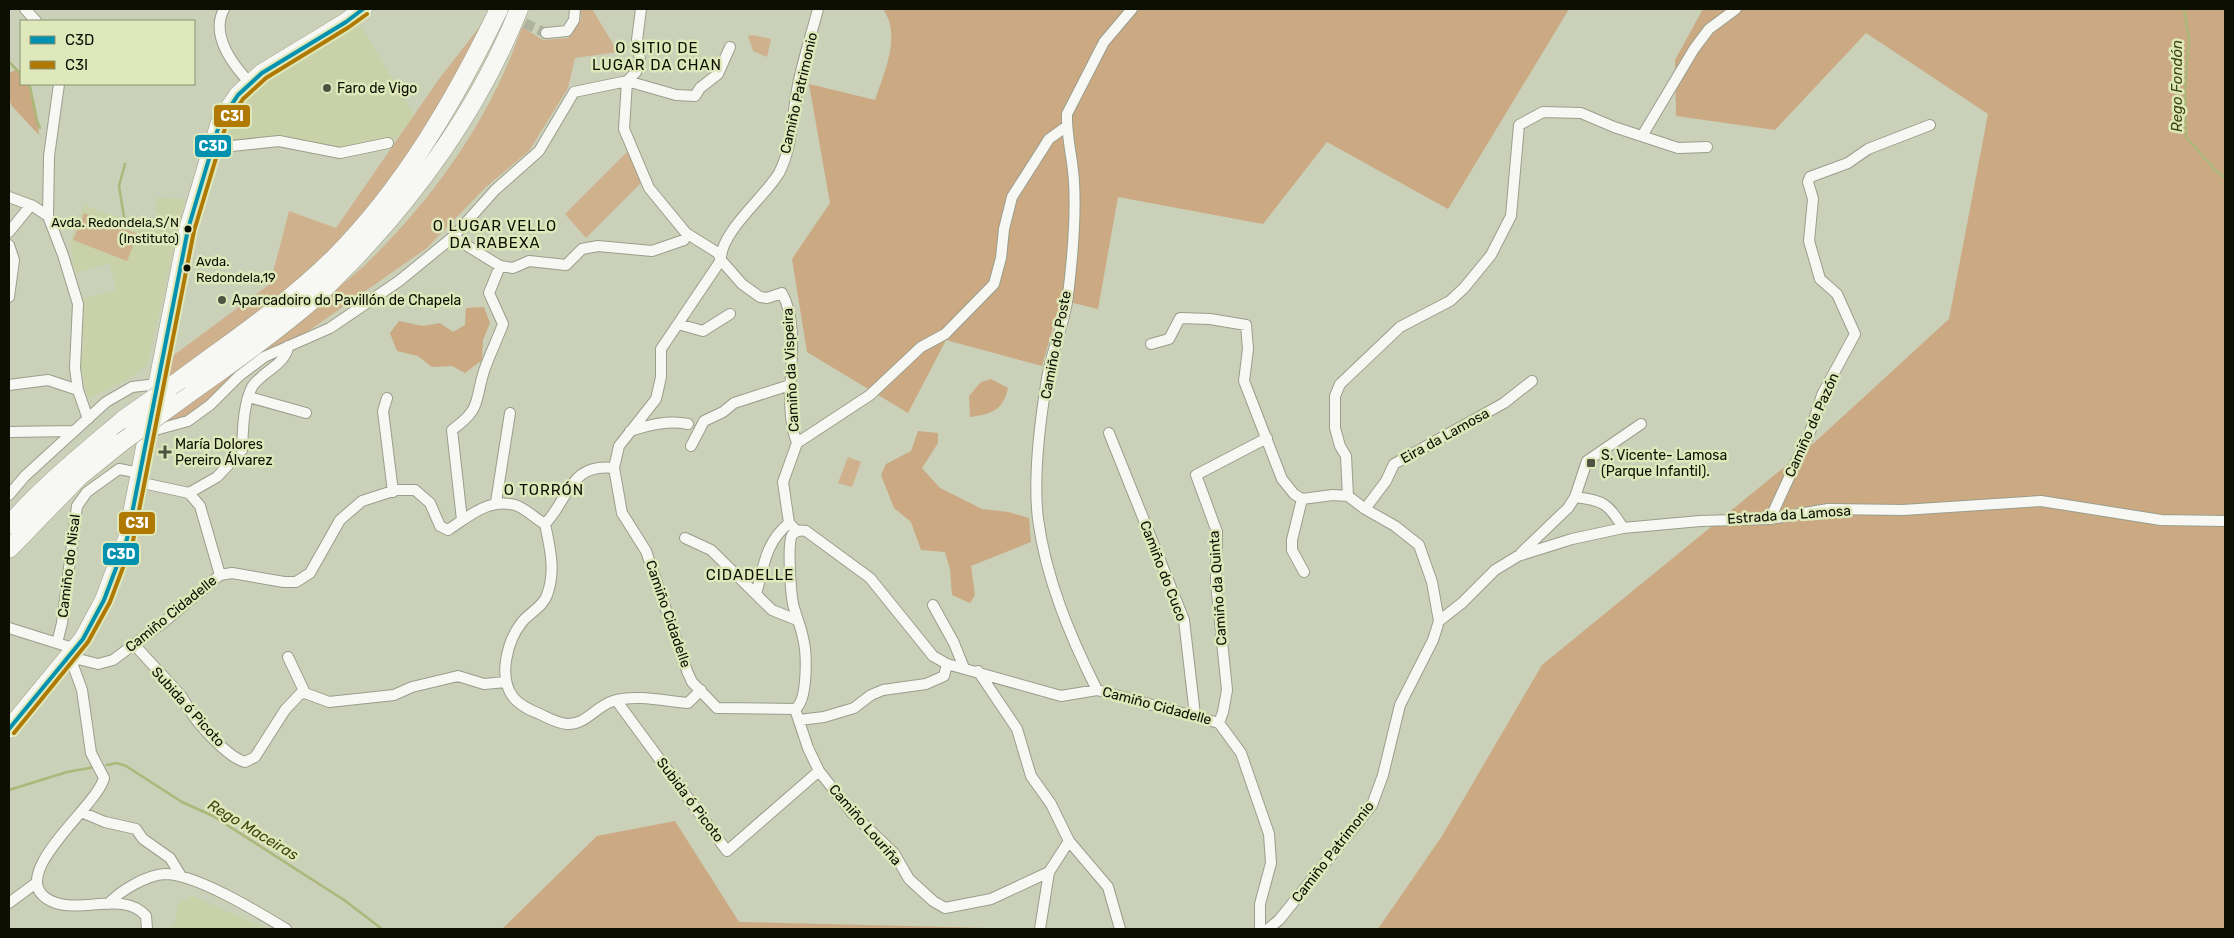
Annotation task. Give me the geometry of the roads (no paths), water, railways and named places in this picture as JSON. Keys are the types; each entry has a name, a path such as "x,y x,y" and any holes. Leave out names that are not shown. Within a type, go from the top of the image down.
{"highway":[{"path":"9,525 72,462 124,419 180,380 288,299 335,258 373,215 429,140 470,70 499,9"},
{"path":"9,549 80,476 122,442 254,347 316,297 390,221 440,156 476,98 519,9"},
{"path":"9,729 73,653 104,600 126,539 188,229 220,122 238,95 262,73 360,10"}],"street":[{"path":"26,9 35,20"},
{"path":"224,9 220,19 225,48 232,63 250,83"},
{"path":"546,32 567,31 574,20 575,9"},
{"path":"627,81 636,72 640,60 637,40 641,9"},
{"name":"Camiño Patrimonio","path":"614,468 619,446 656,399 661,377 661,349 721,260 721,252 741,219 766,192 780,172 786,152 802,68 818,9"},
{"name":"Camiño do Poste","path":"1097,690 1074,646 1046,564 1038,518 1036,481 1047,378 1068,297 1074,184 1067,114 1104,42 1132,9"},
{"path":"1642,136 1694,49 1709,29 1736,9"},
{"path":"148,432 188,421 210,405 239,376 264,357 330,328 399,281 453,236 495,190 539,151 574,92 627,81 676,95 695,96 700,88 718,74 730,46"},
{"name":"Camiño da Vispeira","path":"627,81 624,129 649,188 686,234 712,248 742,284 760,297 768,298 782,293 788,303 791,319 790,385 793,431 797,443"},
{"path":"59,85 50,156 48,216 63,255 78,304 75,368 78,390 88,418"},
{"path":"1348,496 1346,456 1340,446 1335,428 1335,396 1340,384 1400,327 1450,300 1464,288 1491,255 1511,216 1519,125 1543,112 1581,113 1614,127 1678,148 1707,147"},
{"name":"Camiño de Pazón","path":"1770,519 1810,432 1822,395 1855,334 1837,294 1820,279 1809,241 1813,199 1808,182 1810,176 1848,162 1868,149 1930,125"},
{"path":"794,709 800,702 806,676 804,638 797,620 791,588 791,537 797,531 789,523 784,482 797,443 870,395 921,347 945,334 994,284 1001,258 1004,229 1012,197 1049,139 1067,126"},
{"path":"212,148 279,141 340,153 388,143"},
{"path":"9,197 31,205 48,216"},
{"path":"9,232 31,205"},
{"path":"453,236 500,266 513,268 529,261 566,265 582,249 598,246 652,251 684,240"},
{"path":"9,245 14,260 9,297"},
{"path":"462,520 452,430 469,418 480,396 484,370 503,324 489,293 500,266"},
{"path":"678,324 703,331 730,314"},
{"path":"1151,344 1169,339 1180,318 1210,319 1246,325 1248,349 1244,381 1252,406 1267,438 1273,459 1282,479 1294,494 1302,499 1333,495 1348,496 1365,509"},
{"path":"242,450 249,397 253,386 282,358 288,351 288,346"},
{"path":"9,385 48,380 78,390"},
{"name":"Eira da Lamosa","path":"1365,509 1386,481 1394,464 1504,403 1532,381"},
{"path":"9,495 88,418 119,393 132,388 157,384"},
{"path":"691,446 704,421 723,412 734,403 790,385"},
{"path":"249,397 306,413"},
{"path":"387,398 383,411 393,492"},
{"path":"510,413 496,502 517,506 545,524 552,556 552,578 546,597 522,622 511,641 507,656 506,682 514,697 526,708 557,722 569,724 584,720 604,704 616,700 631,698 688,703 701,690"},
{"path":"630,431 659,423 675,422 688,424"},
{"path":"1518,556 1551,526 1575,497 1587,462 1641,424"},
{"path":"9,432 74,431"},
{"name":"Camiño do Cuco","path":"1109,433 1184,620 1195,715"},
{"name":"Camiño da Quinta","path":"1219,723 1227,690 1216,583 1217,532 1196,476 1267,438"},
{"path":"220,575 200,506 189,493 217,478 231,462"},
{"path":"545,524 567,491 584,471 600,466 614,468"},
{"name":"Camiño Cidadelle","path":"614,468 622,513 646,551 692,682 717,708 794,709"},
{"name":"Camiño do Nisal","path":"57,643 62,623 76,506 87,492 119,469 189,493"},
{"name":"Camiño Cidadelle","path":"9,628 57,643 73,653 98,664 113,660 164,622 220,575 232,573 284,582 296,582 310,573 340,520 362,501 393,492 415,490 430,503 440,526 448,530 462,520 496,502"},
{"path":"1575,497 1597,500 1612,509 1623,528"},
{"path":"1302,499 1292,540 1292,550 1304,572"},
{"name":"Estrada da Lamosa","path":"1438,620 1462,603 1495,570 1518,556 1572,539 1623,528 1700,521 1770,519 1828,509 1903,510 2041,502 2161,520 2225,521"},
{"name":"Camiño Patrimonio","path":"1268,929 1279,920 1372,805 1383,775 1400,705 1433,640 1438,620 1432,582 1419,545 1395,526 1365,509"},
{"path":"756,594 768,550 776,534 789,523"},
{"name":"Camiño Cidadelle","path":"797,531 806,531 870,578 933,656 947,664 978,671 1060,696 1097,690 1219,723 1241,753 1269,834 1271,863 1260,904 1260,929"},
{"path":"685,538 710,550 772,610 797,620"},
{"path":"933,605 954,643 964,668"},
{"name":"Subida ó Picoto","path":"134,644 153,668 179,694 196,718 218,742 240,761 249,762 254,758 285,710 297,696 305,693"},
{"path":"73,653 82,690 91,753 104,778 98,794 51,850 38,873 36,883 44,898 57,904 70,906 108,904 135,907 146,916 147,929"},
{"path":"288,657 305,693 329,702 394,695 412,687 458,676 484,684 506,682"},
{"path":"799,720 824,717 854,708 871,695 883,690 926,684 944,676 947,664"},
{"path":"978,671 1017,730 1031,776 1051,804 1069,841 1108,887 1120,929"},
{"name":"Subida ó Picoto","path":"616,700 727,851 819,771"},
{"name":"Camiño Louriña","path":"794,709 808,748 819,771 852,813 894,853 910,879 933,901 945,908 991,899 1049,872"},
{"path":"81,812 105,822 136,829 143,839 170,858 181,876"},
{"path":"1040,929 1049,872 1069,841"},
{"path":"108,904 122,892 156,875 181,876 266,917 286,929"},
{"path":"9,903 36,883"}],"waterway":[{"name":"Rego Fondón","path":"2184,9 2189,39 2185,91 2186,137 2215,170 2225,178"},
{"path":"9,62 20,73"},
{"path":"29,85 40,128"},
{"path":"124,217 119,186 125,164"},
{"name":"Rego Maceiras","path":"107,765 117,763 126,766 182,802 213,816 344,900 382,929"},
{"name":"Rego Maceiras","path":"9,790 67,772 95,767"}],"tunnel":[{"path":"511,17 546,33"}],"place":[{"name":"Faro de Vigo","path":"327,88"},
{"name":"Avda. Redondela,S/N (Instituto)","path":"188,229"},
{"name":"Avda. Redondela,19","path":"187,268"},
{"name":"Aparcadoiro do Pavillón de Chapela","path":"222,300"},
{"name":"María Dolores Pereiro Álvarez","path":"165,452"},
{"name":"S. Vicente- Lamosa (Parque Infantil).","path":"1591,463"}],"district":[{"name":"O SITIO DE LUGAR DA CHAN","path":"657,56"},
{"name":"O LUGAR VELLO DA RABEXA","path":"495,234"},
{"name":"O TORRÓN","path":"544,490"},
{"name":"CIDADELLE","path":"750,575"}]}
